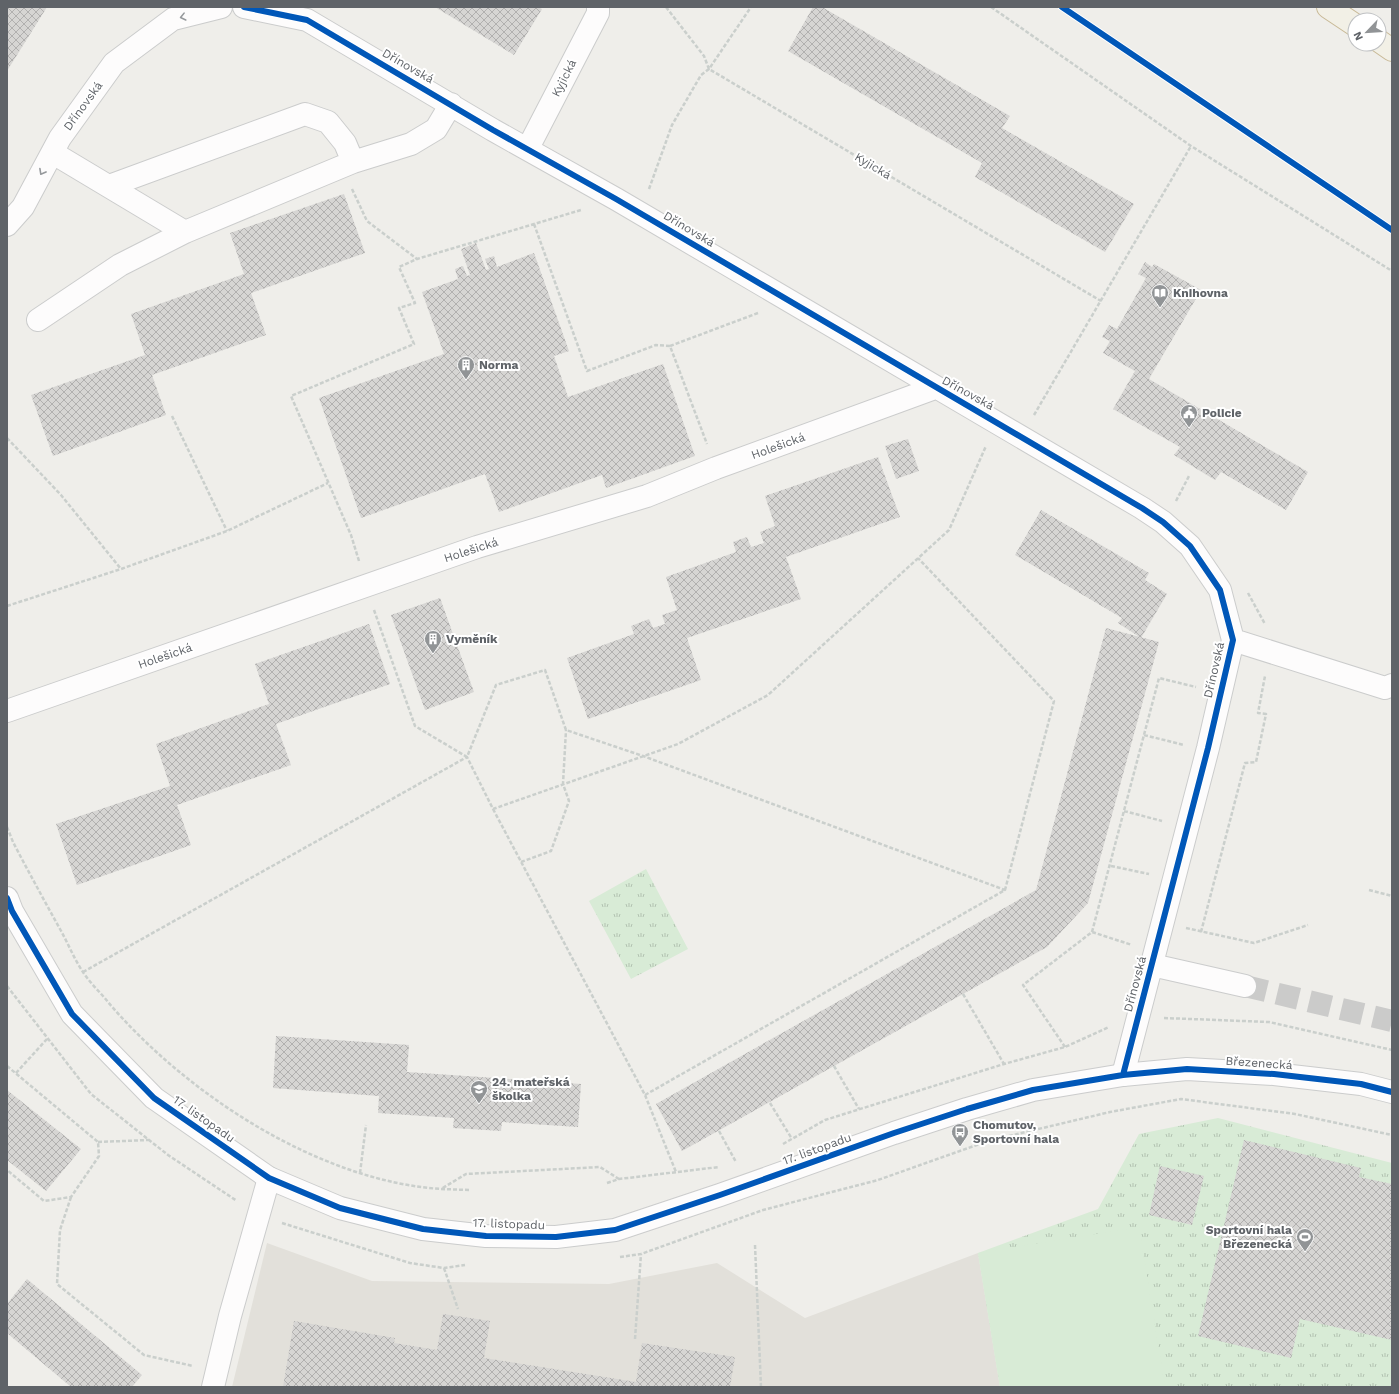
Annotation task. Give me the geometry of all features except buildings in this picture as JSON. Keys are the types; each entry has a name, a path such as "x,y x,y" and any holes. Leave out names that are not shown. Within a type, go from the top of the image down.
{"highway":[{"path":"1328,7 1347,20"}],"street":[{"name":"Dřínovská","path":"7,224 23,207 60,138 114,63 173,19 221,7"},
{"name":"Dřínovská","path":"244,7 306,20 616,199 935,388 966,404 1163,522 1190,546 1220,590 1233,640 1208,748 1123,1075"},
{"name":"Kyjická","path":"528,148 598,13 598,7"},
{"path":"38,320 120,265 185,232 348,164 411,144 436,129 451,104"},
{"path":"109,186 304,114 328,122 345,143 348,164"},
{"path":"53,153 185,232"},
{"name":"Holešická","path":"7,711 477,547 647,496 716,468 935,388"},
{"name":"Dřínovská","path":"1233,640 1332,673 1385,688 1392,685"},
{"name":"17. listopadu","path":"7,898 12,912 72,1014 154,1098 269,1178 340,1208 423,1229 486,1236 556,1237 615,1230 720,1196 894,1133 1033,1090 1123,1075"},
{"name":"Dřínovská","path":"1152,965 1245,986"},
{"name":"Březenecká","path":"1123,1075 1187,1069 1274,1074 1361,1084 1392,1092"},
{"path":"215,1379 230,1316 269,1178"}],"path":[{"path":"666,7 704,56 709,69"},
{"path":"640,214 672,125 701,76 709,69 751,7"},
{"path":"990,7 1191,146 1392,271"},
{"path":"1031,420 1191,146"},
{"path":"348,164 367,221 418,260"},
{"path":"616,199 399,267 415,303 399,308 414,344 291,396 351,535 366,586 415,726 466,757 645,1095 676,1172"},
{"path":"534,224 587,371 656,345 670,346 788,301"},
{"path":"670,346 716,468"},
{"path":"172,416 227,531"},
{"path":"7,438 60,495 121,570"},
{"path":"493,809 678,744 768,695 949,530 989,439"},
{"path":"7,606 121,570 227,531 328,483"},
{"path":"645,1095 1005,890 1054,701 918,558"},
{"path":"1268,651 1268,663 1258,713 1266,714 1256,762 1245,763 1201,932 1254,943 1308,925"},
{"path":"83,972 466,757 496,685 545,670 566,730 563,784 569,801 551,852 521,862"},
{"path":"1065,1047 1023,985 1092,932 1111,866 1159,678 1199,687"},
{"path":"566,730 643,756 1005,890"},
{"path":"1144,735 1186,746"},
{"path":"1124,811 1165,821"},
{"path":"7,827 12,842 83,972 125,1022 169,1064 216,1100 300,1149 360,1174 415,1187 468,1190"},
{"path":"1111,866 1156,875"},
{"path":"1368,890 1392,896"},
{"path":"1092,932 1136,946"},
{"path":"963,994 1004,1064"},
{"path":"781,1145 825,1120 1004,1064 1065,1047 1113,1026"},
{"path":"16,1073 47,1039"},
{"path":"7,1066 98,1142 150,1140"},
{"path":"834,1066 859,1109"},
{"path":"618,1257 641,1254 763,1210 878,1180 988,1141 1110,1112 1181,1099 1295,1114 1392,1135"},
{"path":"770,1102 792,1139"},
{"path":"360,1174 366,1125"},
{"path":"719,1131 737,1164"},
{"path":"98,1142 99,1156 71,1196 60,1230 57,1284 144,1355 215,1379"},
{"path":"732,1166 743,1161"},
{"path":"607,1183 619,1179 725,1166"},
{"path":"441,1189 466,1174 600,1167 619,1179"},
{"path":"7,1170 44,1201 71,1196"},
{"path":"755,1245 761,1387"},
{"path":"635,1338 641,1254"},
{"path":"444,1268 458,1309"}],"shaded area":[{"path":"267,1243 372,1281 609,1284 717,1263 805,1318 978,1253 1000,1387 232,1387"}],"green space":[{"path":"646,869 688,949 631,979 589,901"},
{"path":"1218,1118 1392,1163 1392,1387 1000,1387 978,1253 1098,1209 1139,1134"},
{"path":"1139,1227 1165,1387 1000,1387 978,1253"}],"tunnel":[{"path":"1245,986 1392,1021"}],"cycle path":[{"path":"244,7 307,20 493,130 616,199 1142,508 1163,522 1190,546 1220,590 1233,640 1208,748 1123,1075"},
{"path":"1062,7 1392,230"},
{"path":"7,898 12,911 72,1014 154,1098 269,1178 340,1208 423,1229 486,1236 556,1237 615,1230 967,1109 1033,1090 1123,1075 1187,1069 1274,1074 1361,1084 1392,1092"}],"place":[{"name":"Knihovna","path":"1160,308"},
{"name":"Norma","path":"466,380"},
{"name":"Policie","path":"1189,428"},
{"name":"Vyměník","path":"433,654"},
{"name":"24. mateřská školka","path":"479,1104"},
{"name":"Chomutov, Sportovní hala","path":"960,1147"},
{"name":"Sportovní hala Březenecká","path":"1305,1252"}]}
